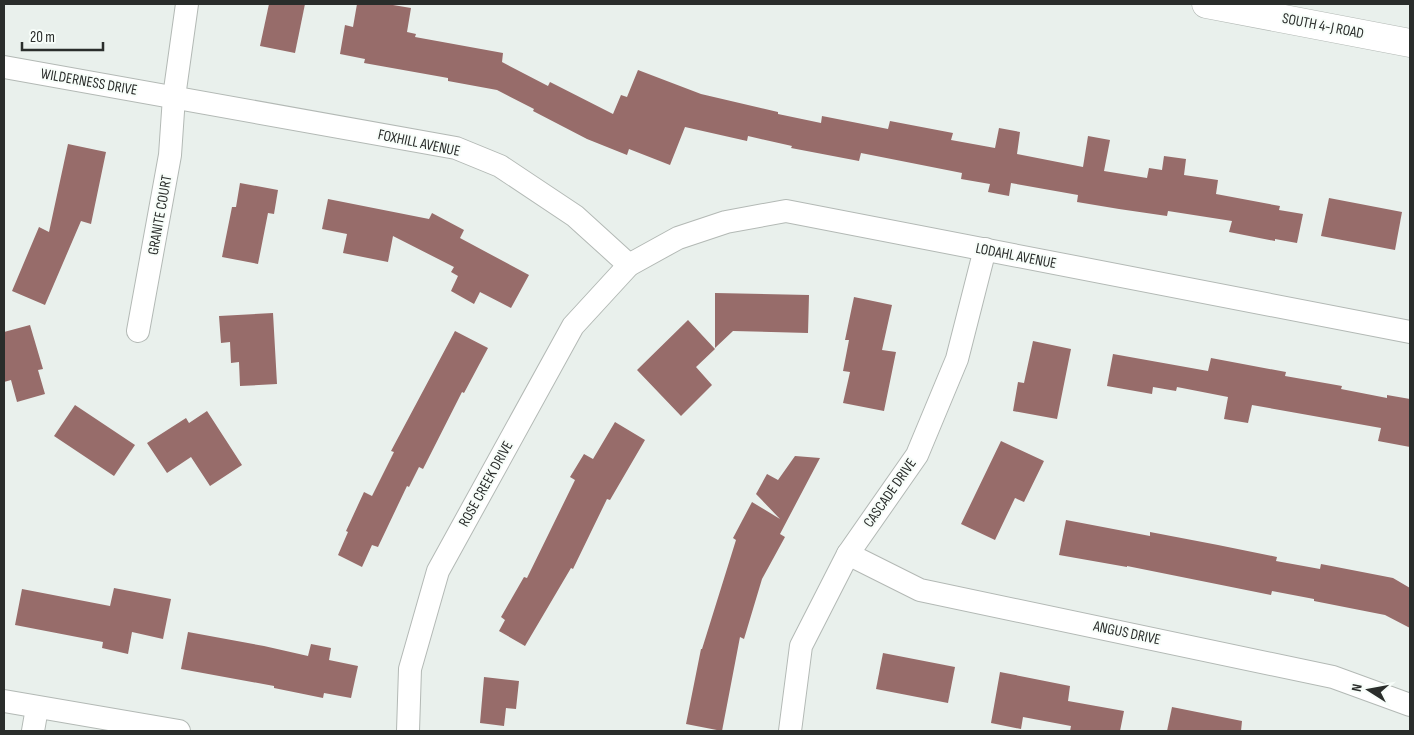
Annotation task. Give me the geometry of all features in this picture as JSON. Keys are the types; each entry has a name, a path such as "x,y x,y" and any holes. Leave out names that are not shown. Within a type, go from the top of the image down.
{"main road":[{"name":"SOUTH 4-J ROAD","path":"1206,4 1410,43"}],"street":[{"name":"GRANITE COURT","path":"138,332 170,155 174,97 187,4"},
{"name":"WILDERNESS DRIVE","path":"4,67 174,97"},
{"name":"FOXHILL AVENUE","path":"174,97 456,148 500,166 542,193 575,216 629,265"},
{"name":"LODAHL AVENUE","path":"629,265 678,238 726,222 786,211 1410,332"},
{"name":"CASCADE DRIVE","path":"790,731 801,646 848,554 917,455 956,359 985,250"},
{"name":"ROSE CREEK DRIVE","path":"408,731 410,669 438,572 573,326 629,265"},
{"name":"ANGUS DRIVE","path":"848,554 920,590 1333,677 1410,705"},
{"path":"4,701 179,731"},
{"path":"33,731 37,708"}],"building":[{"path":"269,4 305,4 295,53 260,46"},
{"path":"357,4 387,4 411,8 407,32 416,34 415,37 503,53 502,62 548,86 550,82 613,114 621,95 627,97 638,70 701,94 821,123 822,116 888,129 890,121 953,133 951,140 995,148 999,128 1020,132 1017,154 1083,167 1088,136 1110,140 1104,171 1147,178 1149,168 1162,170 1164,156 1186,159 1184,175 1218,180 1216,194 1280,206 1279,210 1303,214 1297,243 1275,239 1275,241 1229,232 1232,221 1168,211 1167,216 1077,202 1078,195 1011,183 1009,196 988,192 990,184 961,179 962,173 861,153 859,161 791,148 792,146 748,136 747,141 685,127 670,165 629,149 627,155 587,139 497,90 448,81 448,78 364,63 365,59 340,54 345,25 353,27"},
{"path":"68,144 106,152 91,224 81,221 45,305 12,291 39,227 49,232"},
{"path":"240,183 278,190 274,214 268,213 258,264 222,257 232,207 236,207"},
{"path":"1329,198 1402,212 1395,250 1321,236"},
{"path":"328,199 429,219 432,213 464,230 460,238 529,275 511,308 480,292 474,304 451,291 458,276 451,272 454,267 393,236 388,262 343,253 347,234 322,229"},
{"path":"715,293 809,295 808,333 733,331 715,348"},
{"path":"854,297 892,305 882,350 896,352 884,411 843,403 850,372 843,371 849,340 845,340"},
{"path":"273,313 277,384 240,386 239,362 231,363 230,342 221,343 219,316"},
{"path":"688,320 715,349 696,367 712,385 681,416 637,370"},
{"path":"30,325 43,369 38,370 45,394 17,402 11,380 4,382 4,332"},
{"path":"455,331 488,348 464,393 462,392 423,469 419,467 409,487 407,486 378,547 372,545 362,567 338,555 348,532 346,531 364,492 372,496 394,452 391,451"},
{"path":"1033,341 1071,349 1057,419 1013,411 1018,382 1024,383"},
{"path":"1113,354 1208,371 1211,358 1286,372 1285,376 1342,386 1341,389 1387,398 1387,395 1410,399 1410,447 1378,441 1381,428 1252,405 1248,423 1224,419 1228,397 1177,387 1176,391 1153,387 1152,394 1107,386"},
{"path":"75,405 135,445 114,476 54,436"},
{"path":"207,411 242,465 210,486 191,457 167,473 147,443 186,418 189,423"},
{"path":"615,422 645,440 610,500 607,499 573,569 571,568 525,646 499,631 505,620 501,617 524,577 527,578 575,480 570,477 584,454 593,459"},
{"path":"1001,441 1044,461 1024,502 1015,498 995,540 961,524"},
{"path":"795,456 820,458 780,534 785,537 762,579 744,639 740,637 722,731 686,724 701,649 736,540 733,538 752,502 780,519 756,494 767,474 778,480"},
{"path":"1066,520 1150,536 1150,532 1218,545 1277,557 1276,561 1320,569 1321,564 1393,578 1410,588 1410,628 1385,615 1314,601 1314,599 1272,591 1271,595 1127,566 1059,555"},
{"path":"114,588 171,599 163,639 132,632 128,654 102,648 103,642 15,625 22,589 110,606"},
{"path":"188,632 308,656 311,644 331,648 329,660 358,666 351,698 324,693 323,698 274,688 274,686 181,669"},
{"path":"883,653 955,667 948,703 876,689"},
{"path":"1000,672 1070,686 1068,701 1124,711 1120,731 1070,731 1071,726 1023,717 1021,729 991,723"},
{"path":"484,677 519,681 516,709 506,708 504,726 480,723"},
{"path":"1172,707 1242,721 1241,731 1167,731"}]}
